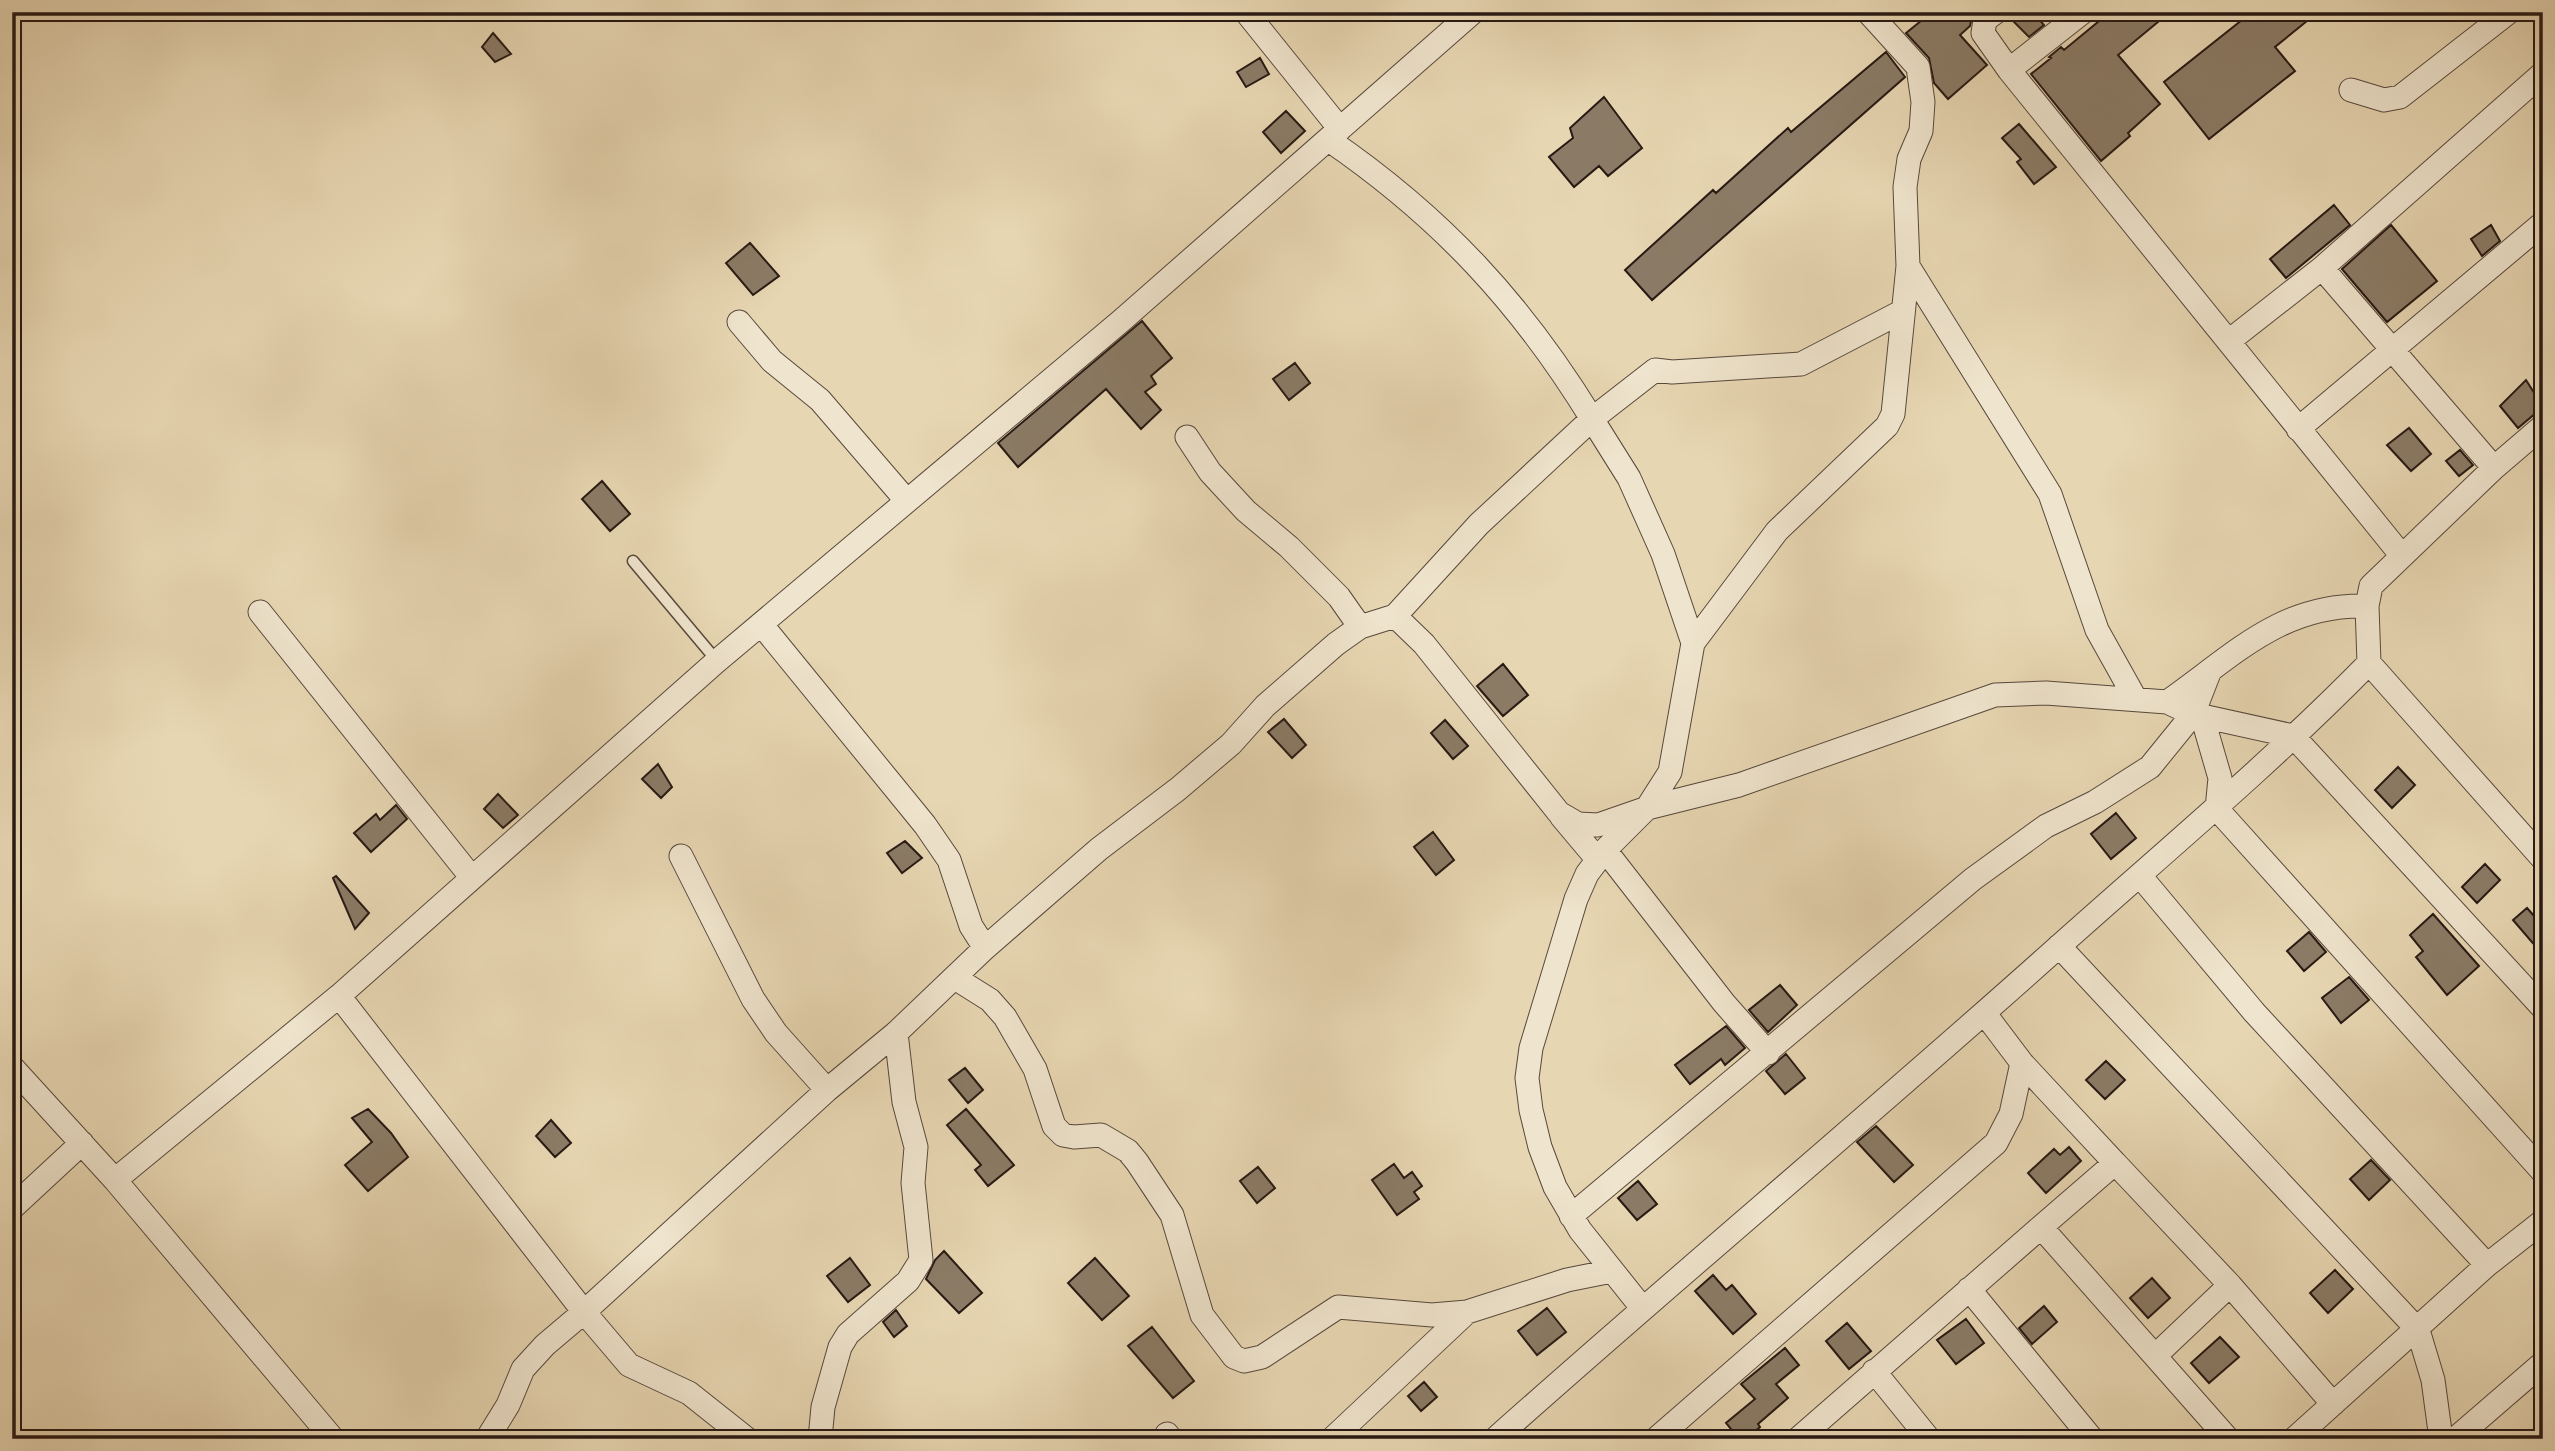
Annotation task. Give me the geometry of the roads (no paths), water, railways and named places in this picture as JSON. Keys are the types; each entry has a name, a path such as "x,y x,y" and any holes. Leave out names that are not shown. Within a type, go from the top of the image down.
{"street":[{"path":"1246,12 1334,135 1421,208 1478,266 1539,338 1629,478 1663,554 1693,643"},
{"path":"115,1180 340,996 717,661 1121,321 1473,12"},
{"path":"1643,1309 1571,1216 1555,1187 1540,1147 1528,1078 1531,1048 1576,899 1602,855 1647,808 1670,772 1693,643 1777,531 1887,426 1893,414 1908,266 1905,187 1922,115 1918,67 1868,12"},
{"path":"1996,12 1985,20 1983,33 2009,70 2402,556"},
{"path":"2009,70 2083,12"},
{"path":"2351,90 2384,100 2400,97 2509,12"},
{"path":"2229,341 2322,268 2543,73"},
{"path":"2298,429 2541,228"},
{"path":"1908,266 2050,494 2097,630 2135,698"},
{"path":"2322,268 2494,468"},
{"path":"487,1439 508,1405 523,1369 545,1345 827,1090 896,1033 985,948 1099,849 1178,789 1231,744 1265,706 1336,644 1360,627 1395,616 1479,524 1592,419 1655,370 1672,372 1801,364 1903,311"},
{"path":"739,322 772,361 820,400 906,500"},
{"path":"2543,426 2494,468 2371,586 2367,606 2369,663 2543,859"},
{"path":"1187,437 1228,492 1339,597 1360,627"},
{"path":"2167,702 2260,633 2288,620 2332,607 2367,606"},
{"path":"260,612 472,878"},
{"path":"1395,616 1424,644 1559,813 1602,855 1768,1053"},
{"path":"761,624 925,825 949,860 971,926 985,948"},
{"path":"1495,1439 2141,877 2217,809 2369,663"},
{"path":"1571,1216 1973,879 2036,833 2095,802 2150,766 2197,715 2209,673"},
{"path":"1559,813 1578,824 1598,825 1647,808 1739,785 1995,695 2046,693 2167,702 2197,715 2293,736 2543,1007"},
{"path":"2197,715 2220,778 2217,809 2543,1172"},
{"path":"681,856 753,999 776,1034 827,1090"},
{"path":"2141,877 2254,1012 2487,1265"},
{"path":"2059,946 2418,1330 2433,1380 2441,1439"},
{"path":"955,978 990,1000 1005,1017 1035,1069 1054,1126 1063,1135 1074,1138 1101,1135 1128,1151 1143,1171 1172,1215 1202,1315 1234,1357 1244,1361 1262,1357 1338,1307 1432,1315 1467,1312 1567,1280 1612,1271"},
{"path":"340,996 584,1312 629,1365 689,1393 747,1439"},
{"path":"1985,1014 2022,1063 2230,1285 2333,1404"},
{"path":"820,1439 823,1408 840,1347 848,1334 908,1281 921,1260 913,1184 916,1147 904,1102 896,1033"},
{"path":"1656,1439 1991,1149 2004,1132 2011,1114 2022,1063"},
{"path":"12,1067 115,1180 333,1439"},
{"path":"12,1208 82,1143"},
{"path":"1798,1439 2115,1163"},
{"path":"2294,1439 2487,1265 2543,1221"},
{"path":"2041,1227 2228,1439"},
{"path":"2155,1356 2230,1285"},
{"path":"1969,1289 2092,1439"},
{"path":"1332,1439 1467,1312"},
{"path":"2455,1439 2543,1363"},
{"path":"1874,1371 1929,1439"}],"lane":[{"path":"633,561 717,661"}]}
